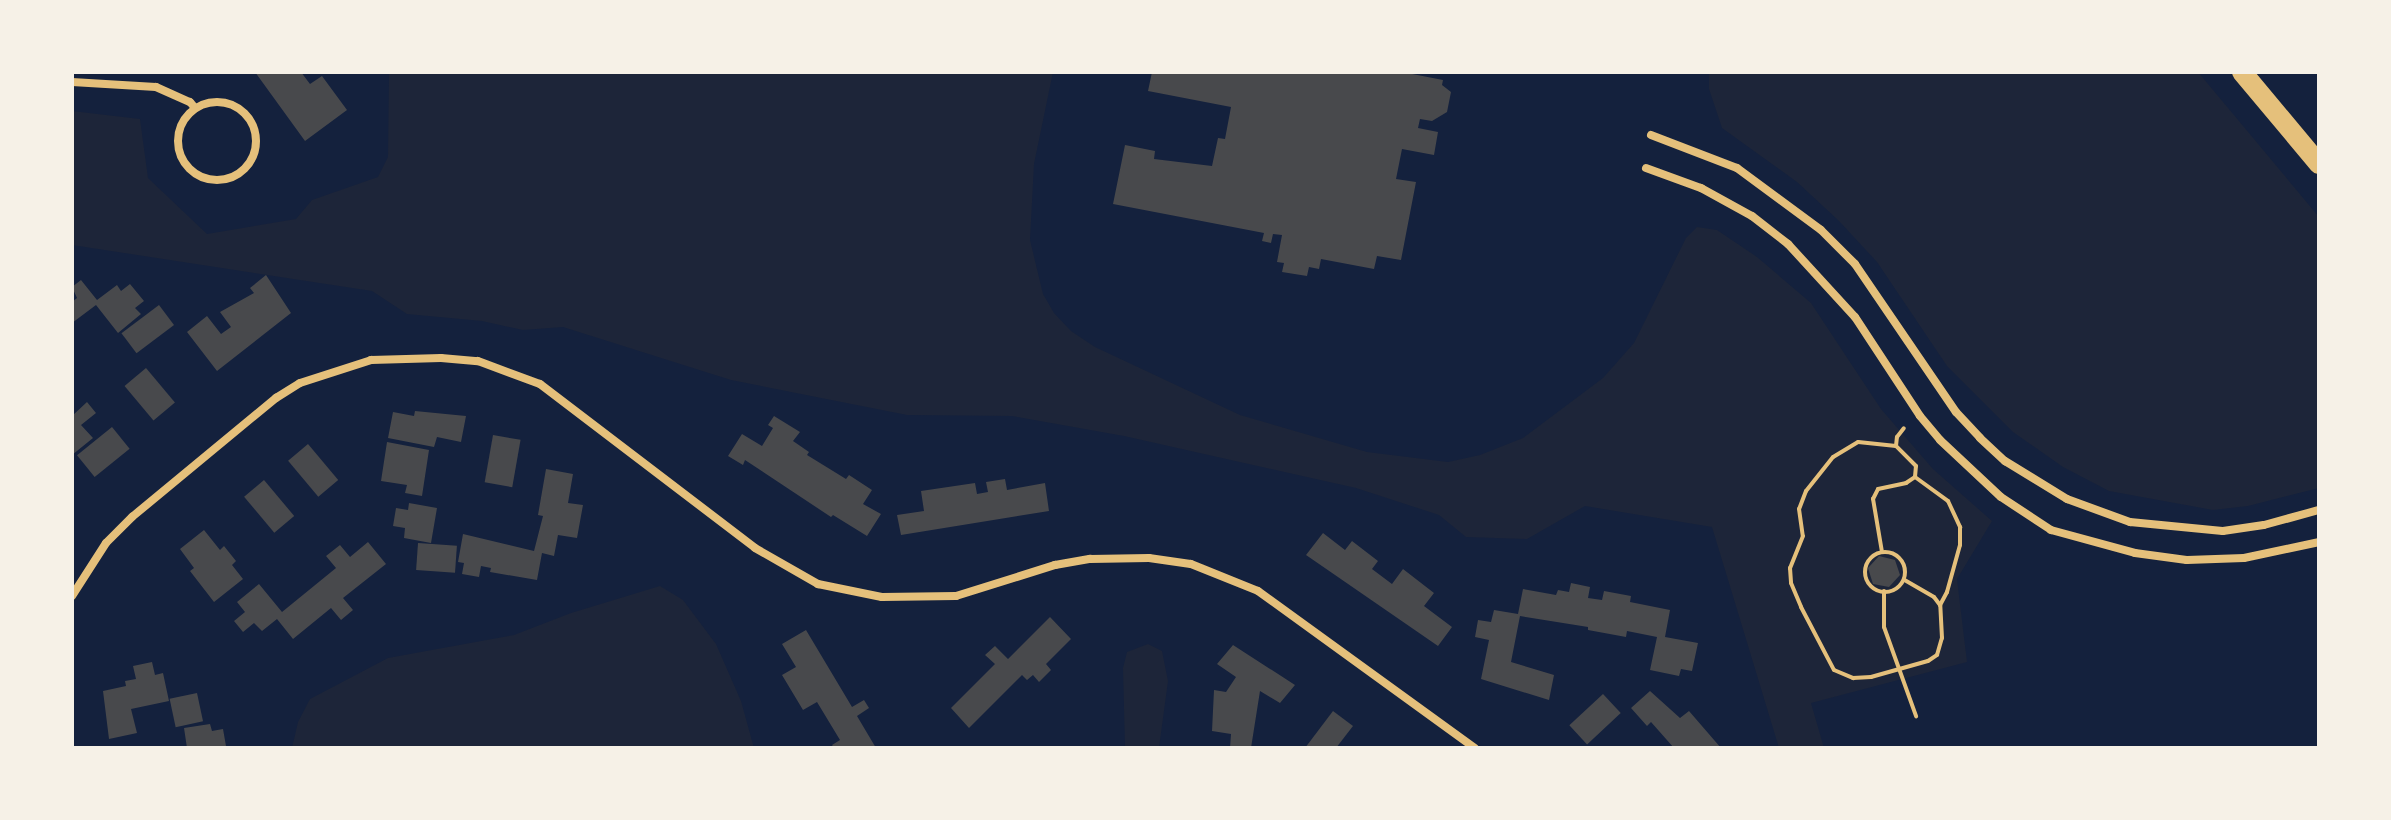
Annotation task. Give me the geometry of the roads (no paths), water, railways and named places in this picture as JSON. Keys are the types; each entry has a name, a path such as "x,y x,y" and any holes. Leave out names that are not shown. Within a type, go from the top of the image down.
{"main road":[{"path":"2242,72 2319,164"}],"street":[{"path":"72,82 156,87 190,102 195,108"},
{"path":"219,102 242,111 250,120 256,144 246,166 237,174 213,180 201,177 183,162 177,139 186,116 195,108 219,102"},
{"path":"1651,135 1737,168 1821,230 1855,264 1956,412 2005,461 2067,499 2130,522 2223,531 2264,525 2319,510"},
{"path":"1646,168 1701,188 1752,216 1788,244 1855,317 1920,416 1940,440 2001,497 2051,530 2135,553 2187,560 2244,558 2319,542"},
{"path":"72,596 106,543 132,517 276,398 300,383 371,360 426,357 478,361 540,384 755,548 818,584 882,597 956,596 1055,565 1090,559 1149,558 1191,564 1258,591 1475,748"}]}
